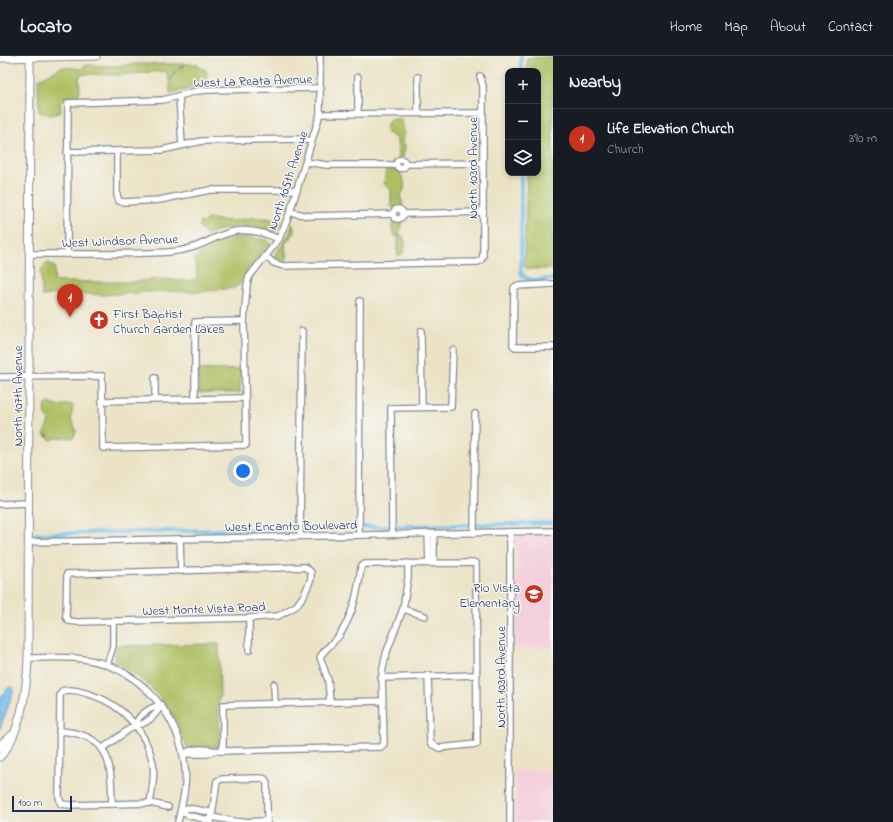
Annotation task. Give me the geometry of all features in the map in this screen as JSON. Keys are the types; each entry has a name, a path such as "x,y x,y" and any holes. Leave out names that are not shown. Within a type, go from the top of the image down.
{"main road":[{"path":"0,58 96,56"},
{"name":"North 107th Avenue","path":"1,752 4,741 12,734 23,706 28,658 30,57"},
{"path":"0,761 1,752"}],"street":[{"name":"North 105th Avenue","path":"102,401 103,448 246,445 244,321 247,285 249,277 279,239 290,212 306,162 320,114 320,56"},
{"name":"North 103rd Avenue","path":"266,257 274,263 283,266 478,262 481,260 483,212 483,86 480,76"},
{"path":"358,77 358,114"},
{"path":"418,77 418,113"},
{"name":"West La Reata Avenue","path":"67,152 68,103 163,100 197,91 208,90 321,88"},
{"path":"180,96 182,145"},
{"path":"320,114 482,113"},
{"path":"67,254 67,152 162,150 202,141 300,139 312,141"},
{"path":"117,151 117,195 119,200 125,202 159,200 210,190 297,190"},
{"path":"306,162 327,165 396,165 401,169 406,164 482,163"},
{"path":"290,212 309,216 393,214 394,217 399,219 402,214 483,212"},
{"name":"West Windsor Avenue","path":"29,254 178,251 220,234 238,230 263,233 279,239"},
{"path":"553,284 516,286 513,345 515,347 553,347"},
{"path":"360,301 360,530"},
{"path":"195,398 194,322 244,321"},
{"path":"421,330 422,407"},
{"path":"300,531 302,331"},
{"path":"392,534 391,408 451,407 453,350"},
{"path":"0,378 102,376 102,401 246,398"},
{"path":"155,378 155,400"},
{"path":"474,533 475,414"},
{"path":"0,504 29,504"},
{"name":"West Encanto Boulevard","path":"29,542 180,539 300,531 360,530 392,534 553,531"},
{"name":"North 103rd Avenue","path":"510,532 510,822"},
{"path":"431,533 431,563"},
{"path":"180,539 181,571"},
{"path":"183,754 206,754 223,751 381,747 384,744 381,678 386,654 403,609 408,578 408,563"},
{"path":"330,702 328,680 320,657 339,636 346,623 355,601 362,565 476,563 478,624 476,675 477,744 439,748 431,745 428,676"},
{"name":"West Monte Vista Road","path":"305,567 310,572 310,579 308,588 296,606 278,616 113,621 69,621 66,617 67,574 181,571 305,567"},
{"path":"403,609 425,616"},
{"path":"249,618 249,650"},
{"path":"107,665 114,642 113,621"},
{"path":"28,658 77,659 107,665 134,679 162,705 176,730 183,754 185,781 178,822"},
{"path":"381,678 476,675"},
{"path":"274,684 274,704"},
{"path":"150,803 153,764 141,733 135,725 121,710 100,698 82,691 62,691 60,696 59,732 59,797 61,804 150,803 168,807"},
{"path":"223,751 223,705 381,701"},
{"path":"102,750 135,725 137,719 153,707 162,705"},
{"path":"135,725 142,725 157,713 162,705"},
{"path":"145,713 150,719"},
{"path":"59,732 84,735 91,738 102,750 110,765 112,804"},
{"path":"181,810 187,815 208,820 238,822 267,821 267,783 265,779 222,779 217,781 211,820"},
{"path":"181,810 188,808 210,812 211,820"},
{"path":"197,818 199,810"}],"shaded area":[{"name":"Rio Vista Elementary","path":"521,534 553,534 553,648 516,649 516,540"},
{"path":"553,769 553,822 515,822 515,770"}],"green space":[{"path":"553,57 553,269 527,269 524,265 527,176 541,176 541,68 527,68 527,58"},
{"path":"137,64 185,64 175,70 169,81 165,71 117,75 83,74 79,78 80,91 77,97 69,96 63,100 60,104 61,112 52,115 39,112 38,79 62,67 81,69 85,65 111,66"},
{"path":"186,64 198,64 199,67 206,70 207,77 202,80 204,86 170,93 170,83 173,74"},
{"path":"390,119 401,119 405,133 402,140 405,146 403,158 398,158 397,139 387,133 386,126"},
{"path":"386,169 403,171 400,174 404,185 400,196 403,204 401,208 391,207 391,190 384,184"},
{"path":"251,218 267,218 281,222 278,230 274,232 257,227 240,226 223,229 206,235 199,226 200,222 203,223 207,219 231,221"},
{"path":"394,220 403,221 397,238 392,230"},
{"path":"292,223 294,233 285,244 287,262 274,259 274,256 290,233"},
{"path":"400,233 405,240 405,245 403,254 398,256 397,246"},
{"path":"244,237 268,240 270,244 249,268 241,283 234,288 197,292 163,291 102,295 69,293 42,296 41,270 47,262 55,267 54,280 57,282 133,282 160,279 190,281 197,278 195,257 200,252 217,242"},
{"path":"241,369 240,393 199,393 198,370"},
{"path":"49,403 57,406 70,404 73,406 71,419 76,431 74,437 57,438 51,440 45,436 49,436 44,435 49,421 44,410 45,406"},
{"path":"219,644 220,696 217,707 219,715 220,747 187,748 175,720 159,697 139,678 114,661 117,646"}],"water":[{"path":"9,687 13,687 14,690 0,729 0,698"}],"waterway":[{"path":"521,56 521,68"},
{"path":"521,176 521,272 523,276 530,279 553,279"},
{"path":"36,534 553,523"}],"place":[{"name":"Life Elevation Church","path":"70,317"},
{"name":"First Baptist Church Garden Lakes","path":"99,320"},
{"name":"Rio Vista Elementary","path":"534,594"}]}
